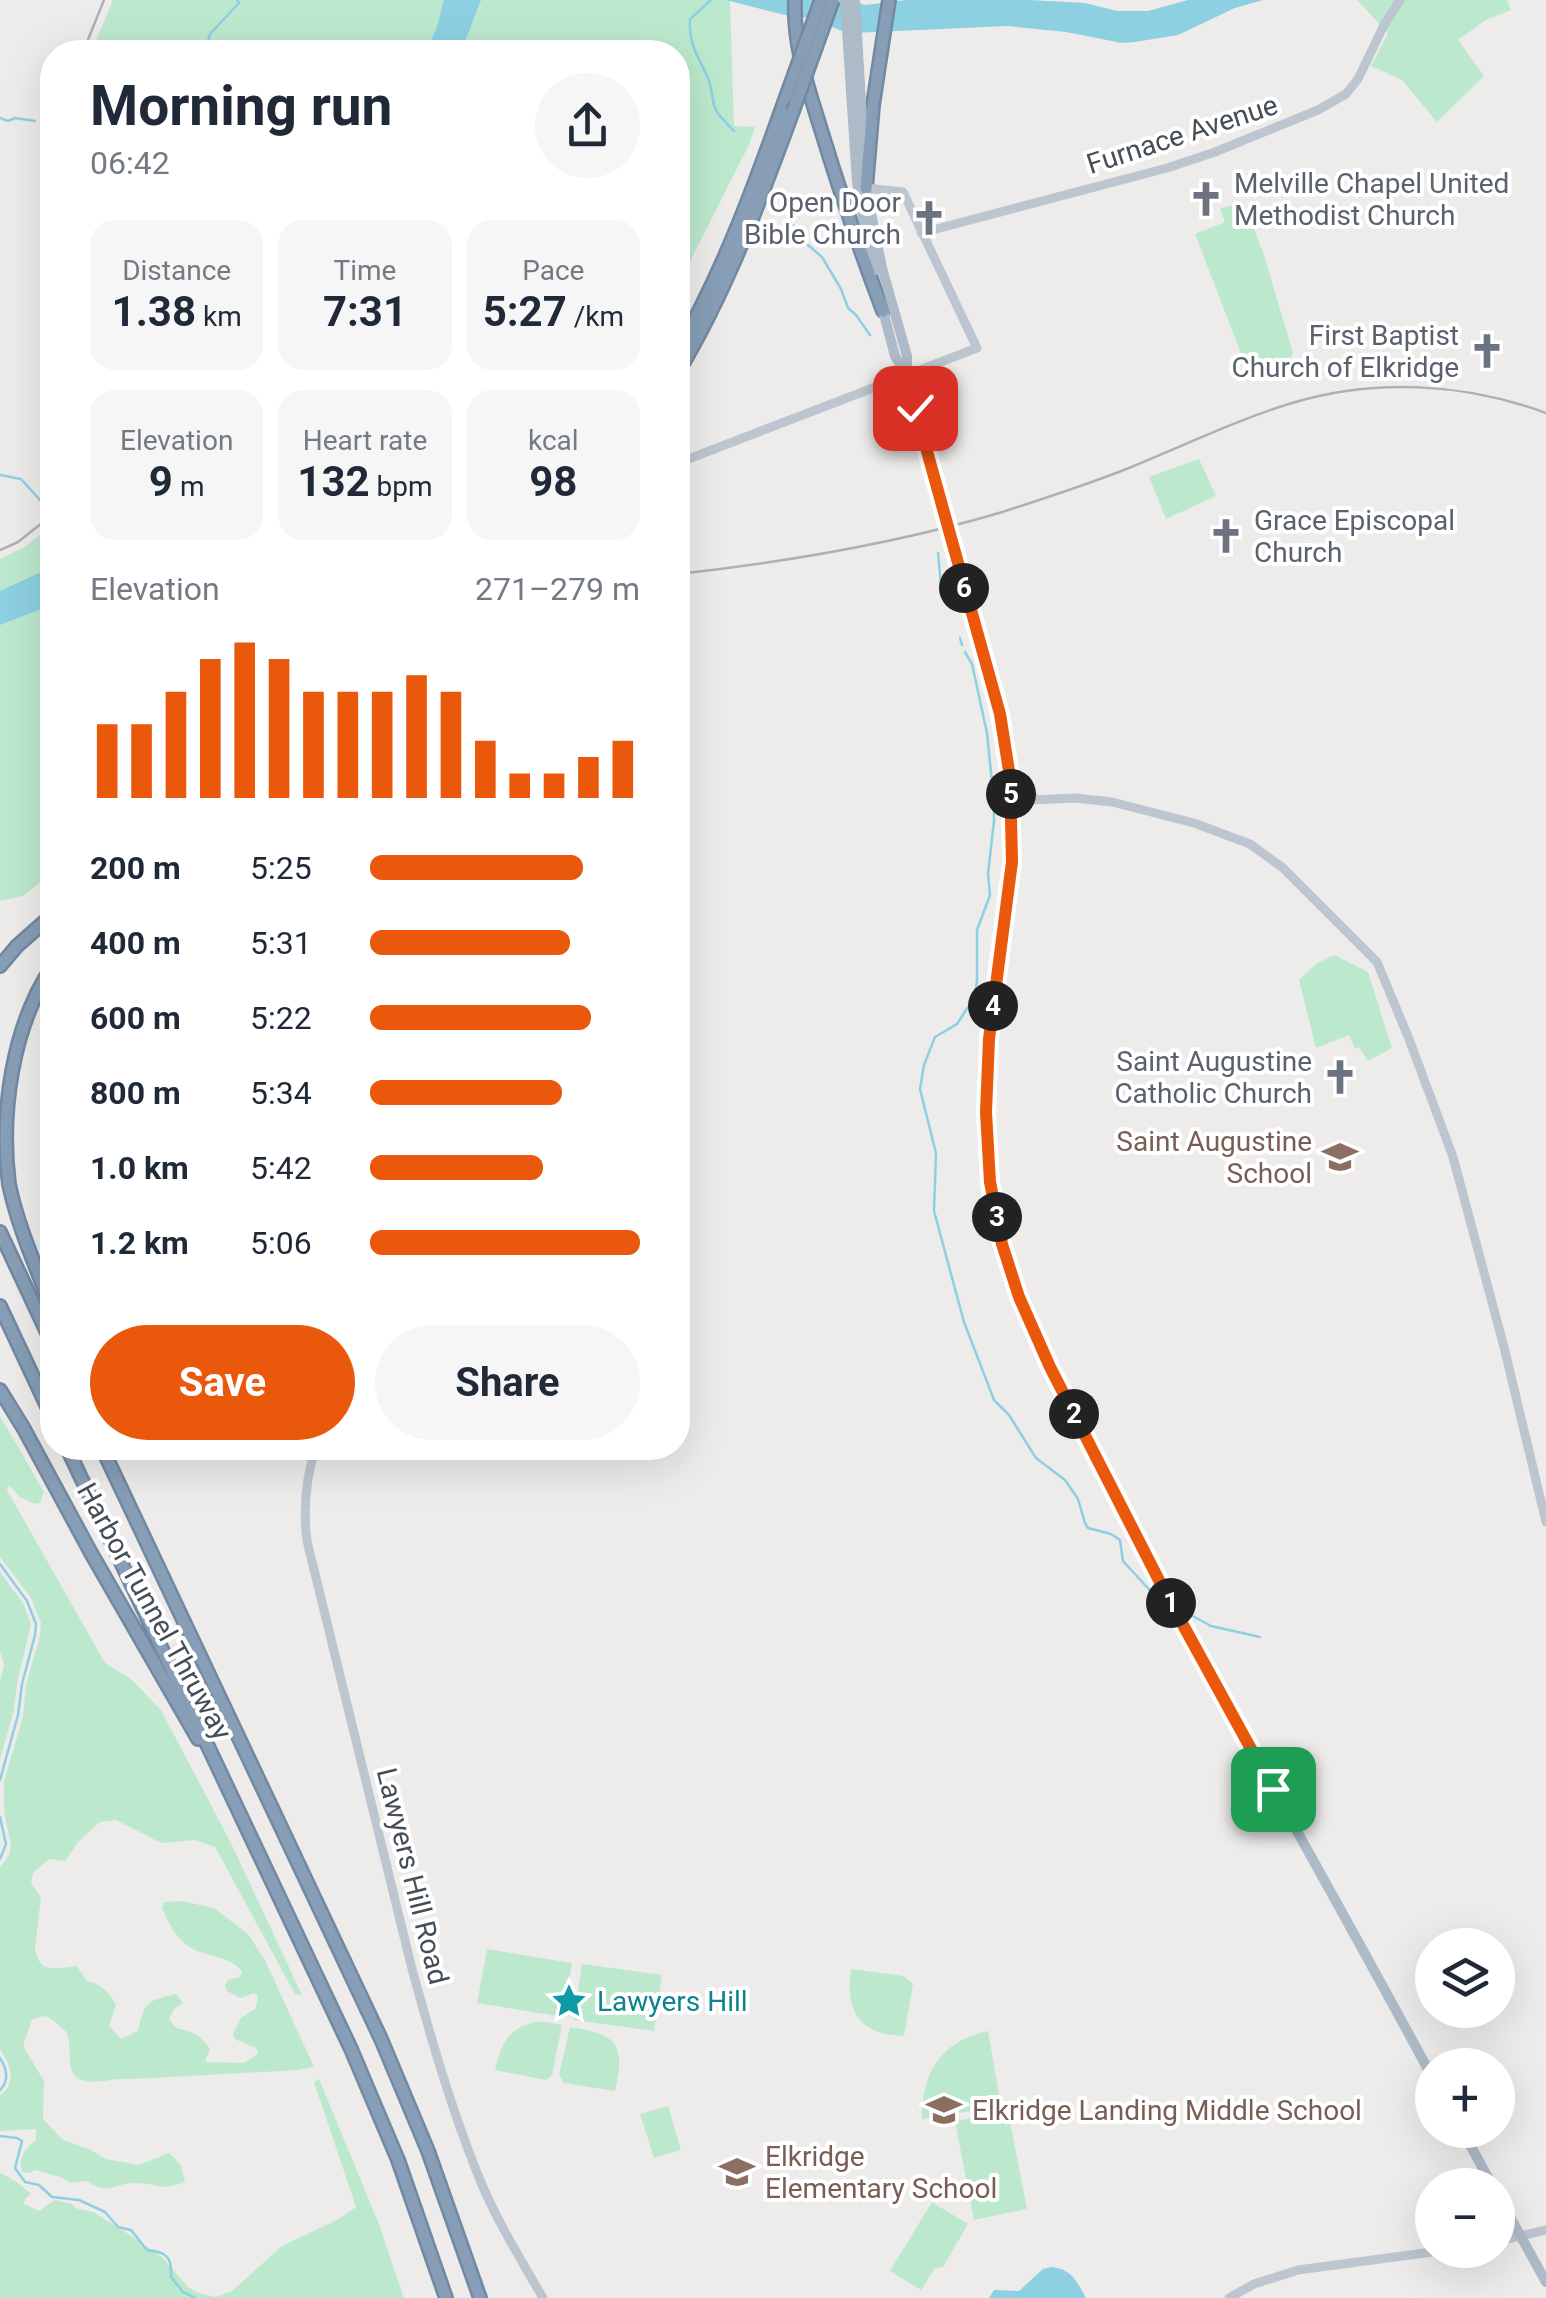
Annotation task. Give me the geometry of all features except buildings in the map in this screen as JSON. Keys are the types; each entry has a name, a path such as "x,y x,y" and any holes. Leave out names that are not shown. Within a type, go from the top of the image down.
{"highway":[{"path":"794,0 801,68 883,312"},
{"path":"690,328 736,233 821,0"},
{"path":"690,350 742,246 833,0"},
{"path":"866,188 873,106 889,0"},
{"path":"0,966 40,926"},
{"path":"40,986 26,1017 5,1106 8,1182 40,1278"},
{"path":"0,1232 40,1317"},
{"path":"0,1306 40,1391"},
{"name":"Harbor Tunnel Thruway","path":"0,1390 40,1457"},
{"name":"Harbor Tunnel Thruway","path":"41,1460 236,1805"},
{"path":"73,1460 372,2098 446,2298"},
{"path":"108,1460 382,2039 435,2169 480,2298"}],"main road":[{"path":"845,0 866,188 882,268 907,356 906,377"},
{"path":"854,0 857,182 869,254 1000,714 1010,777 1012,862 989,1039 986,1112 994,1204 1013,1280 1031,1328 1165,1592 1416,2048"},
{"path":"1515,2226 1546,2282"}],"street":[{"name":"Furnace Avenue","path":"922,232 1184,163 1318,110 1346,94 1358,79 1400,0"},
{"path":"690,459 977,348 903,192 866,188"},
{"path":"1010,777 1038,799"},
{"path":"1012,802 1076,798 1112,802 1194,823 1250,844 1283,868 1378,962 1453,1156 1546,1522"},
{"name":"Lawyers Hill Road","path":"313,1460 304,1500 307,1541 428,2027 479,2177 542,2298"},
{"path":"1515,2236 1546,2230"},
{"path":"1229,2298 1254,2284 1298,2270 1415,2254"}],"green space":[{"path":"113,0 730,0 734,126 755,127 690,261 690,40 96,40"},
{"path":"1357,0 1507,0 1511,10 1486,20 1458,40 1484,76 1437,122 1402,80 1371,66 1388,33"},
{"path":"1243,201 1264,255 1293,353 1281,368 1250,377 1195,234 1225,222 1220,209"},
{"path":"1199,459 1216,496 1166,519 1149,477"},
{"path":"40,535 40,883 23,896 0,901 0,559"},
{"path":"1334,955 1368,972 1392,1048 1368,1061 1359,1047 1355,1049 1349,1035 1316,1048 1299,980 1316,964"},
{"path":"0,1416 44,1492 40,1503 35,1504 20,1497 9,1485 7,1490 105,1663 131,1679 161,1710 231,1843 302,1995 295,1994 215,1847 195,1840 161,1843 116,1820 100,1822 78,1842 65,1861 49,1859 33,1873 31,1883 41,1897 37,1957 50,1968 77,1966 86,1980 107,1992 116,2005 109,2026 121,2039 138,2031 148,2004 176,1994 183,2003 169,2019 176,2028 195,2034 206,2044 210,2049 205,2062 244,2063 259,2053 233,2034 241,2018 256,2008 258,1996 254,1993 241,1998 227,1991 228,1980 240,1977 242,1972 232,1962 186,1944 167,1919 162,1908 164,1902 181,1901 214,1908 248,1934 265,1960 314,2067 83,2081 71,2069 65,2031 46,2017 32,2020 24,2048 44,2081 43,2119 63,2140 106,2159 139,2165 169,2153 181,2165 185,2182 176,2185 135,2183 106,2188 87,2181 71,2183 35,2170 22,2172 22,2157 36,2140 36,2129 0,2131 0,2096 10,2079 0,2049 0,1868 11,1845 4,1812 4,1782 23,1716 41,1623 31,1598 0,1557"},
{"path":"0,1572 23,1603 31,1624 0,1759 0,1681 4,1665 0,1651"},
{"path":"487,1949 572,1963 563,2017 477,2003"},
{"path":"582,1964 662,1975 654,2031 574,2020"},
{"path":"851,1969 904,1976 913,1984 904,2036 876,2031 858,2018 850,1997"},
{"path":"535,2022 562,2025 552,2075 546,2080 495,2070 507,2039"},
{"path":"570,2027 598,2033 614,2044 619,2062 615,2091 564,2083 559,2075"},
{"path":"988,2031 1000,2100 996,2107 922,2119 926,2087 937,2061 958,2042"},
{"path":"319,2079 379,2224 404,2298 0,2298 0,2173 31,2194 24,2204 39,2211 55,2200 93,2212 162,2257 188,2287 216,2297 232,2291 282,2246 339,2219 356,2207 314,2082"},
{"path":"668,2106 681,2150 654,2158 640,2114"},
{"path":"1008,2111 1027,2209 974,2220 955,2121"},
{"path":"932,2202 968,2224 943,2267 935,2268 921,2290 890,2271"}],"water":[{"path":"444,0 481,0 466,40 431,40"},
{"path":"726,0 848,0 865,5 906,0 1029,0 1148,11 1188,0 1263,0 1235,8 1178,35 1122,43 1007,26 854,33 809,18"},
{"path":"40,573 40,610 0,625 0,591"},
{"path":"1052,2267 1069,2273 1086,2298 989,2298 994,2290 1019,2291 1043,2269"}],"waterway":[{"path":"208,40 239,3 237,0"},
{"path":"711,0 690,19 691,37 715,108 734,131"},
{"path":"0,118 35,121"},
{"path":"793,225 801,239 822,257 848,308 870,335"},
{"path":"0,475 21,479 40,500"},
{"path":"938,553 941,585"},
{"path":"960,638 962,645"},
{"path":"965,652 972,664 987,733 994,802 990,895 977,930 975,998"},
{"path":"968,1007 957,1024 935,1037 920,1089 936,1153 934,1211 964,1322 994,1400 1009,1415 1036,1458 1065,1480 1078,1499 1088,1528 1120,1540 1123,1561 1156,1597"},
{"path":"0,1564 27,1601 36,1624 0,1780"},
{"path":"1191,1615 1211,1626 1260,1637"},
{"path":"0,1817 6,1844 0,1859"},
{"path":"0,2058 6,2075 0,2090"},
{"path":"0,2136 22,2141 15,2168 25,2182 39,2185 52,2197 79,2200 105,2212 118,2227 131,2230 147,2250 167,2257 171,2277 183,2292 195,2298"}],"railway":[{"path":"88,40 104,0"},
{"path":"690,573 840,551 999,513 1129,468 1250,417 1323,395 1420,387 1484,395 1546,413"},
{"path":"0,550 40,525"}],"place":[{"name":"Melville Chapel United Methodist Church","path":"1206,199"},
{"name":"Open Door Bible Church","path":"929,218"},
{"name":"First Baptist Church of Elkridge","path":"1487,351"},
{"name":"Grace Episcopal Church","path":"1226,536"},
{"name":"Saint Augustine Catholic Church","path":"1340,1077"},
{"name":"Saint Augustine School","path":"1340,1157"},
{"name":"Lawyers Hill","path":"569,2001"},
{"name":"Elkridge Landing Middle School","path":"944,2110"},
{"name":"Elkridge Elementary School","path":"737,2172"}],"route":[{"path":"915,408 1000,714 1010,777 1012,862 989,1039 986,1112 990,1182 1002,1244 1031,1328 1050,1367 1165,1592 1273,1789"}]}
